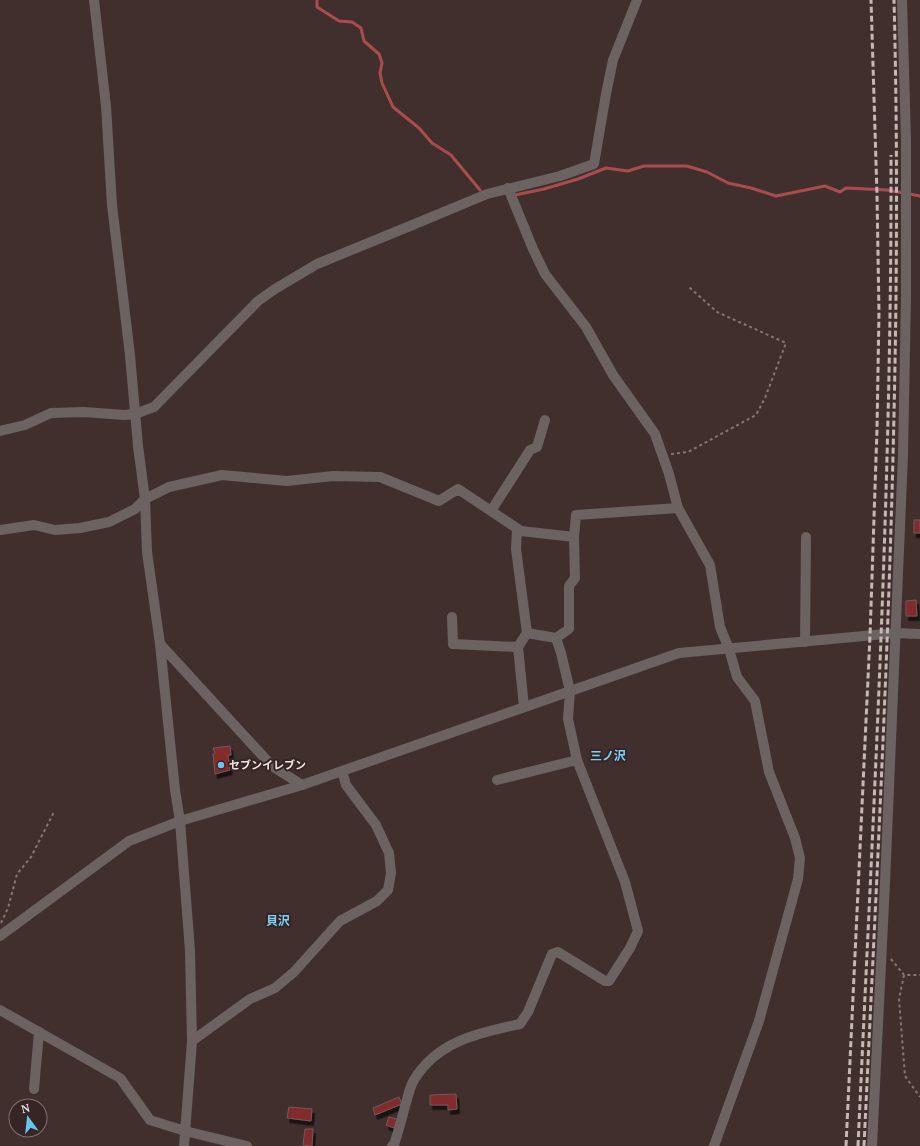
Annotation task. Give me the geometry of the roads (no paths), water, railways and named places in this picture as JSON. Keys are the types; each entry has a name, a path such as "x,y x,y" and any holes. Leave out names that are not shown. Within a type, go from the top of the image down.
{"street":[{"path":"94,0 106,106 112,205 145,499 147,552 160,644 175,790 180,821 190,951 192,1041 184,1146"},
{"path":"0,431 25,425 51,413 84,412 124,415 135,414 154,407 258,301 317,264 487,194 560,176 594,164 613,60 637,0"},
{"path":"872,1146 903,455 906,297 906,140 902,0"},
{"path":"508,188 545,274 586,327 613,375 655,434 678,508 710,565 720,627 737,678 754,701 769,772 795,838 800,858 798,879 759,1021 714,1146"},
{"path":"491,511 530,450 537,447 545,420"},
{"path":"0,530 34,525 55,530 80,528 109,522 135,509 145,499 169,487 222,475 287,481 334,476 380,477 439,501 458,489 522,531 574,537"},
{"path":"527,633 556,638 569,629 569,586 575,578 574,537 576,516 678,508"},
{"path":"517,528 516,549 527,633 518,647 524,707"},
{"path":"805,642 806,537"},
{"path":"452,617 453,644 518,647"},
{"path":"0,936 129,841 180,821 342,771 679,653 895,633 920,634"},
{"path":"392,1146 394,1144 413,1081 436,1054 451,1044 469,1037 520,1024 528,1012 552,954 558,952 605,981 609,981 630,948 638,931 625,882 578,760 568,719 570,691 556,638"},
{"path":"160,644 272,766 302,784"},
{"path":"497,780 578,760"},
{"path":"192,1041 250,999 275,988 294,972 340,921 377,901 388,890 391,873 388,853 376,825 346,785 342,771"},
{"path":"0,1010 120,1078 150,1120 185,1131 248,1146"},
{"path":"34,1089 39,1032"}],"waterway":[{"path":"317,0 317,7 339,21 352,22 361,28 364,41 379,54 382,63 380,73 382,83 393,107 419,128 432,143 451,155 480,190"},
{"path":"515,195 544,189 578,179 606,168 628,171 644,166 687,166 707,172 728,183 776,196 825,186 840,192 846,188 887,190 904,193"},
{"path":"910,194 920,196"}],"railway":[{"path":"846,1146 870,636 877,429 879,312 871,0"},
{"path":"864,1146 878,860 890,573 894,430 896,286 894,0"},
{"path":"858,1146 885,527 891,155"}],"place":[{"name":"セブンイレブン","path":"221,765"}],"district":[{"name":"三ノ沢","path":"608,755"},
{"name":"貝沢","path":"278,920"}]}
